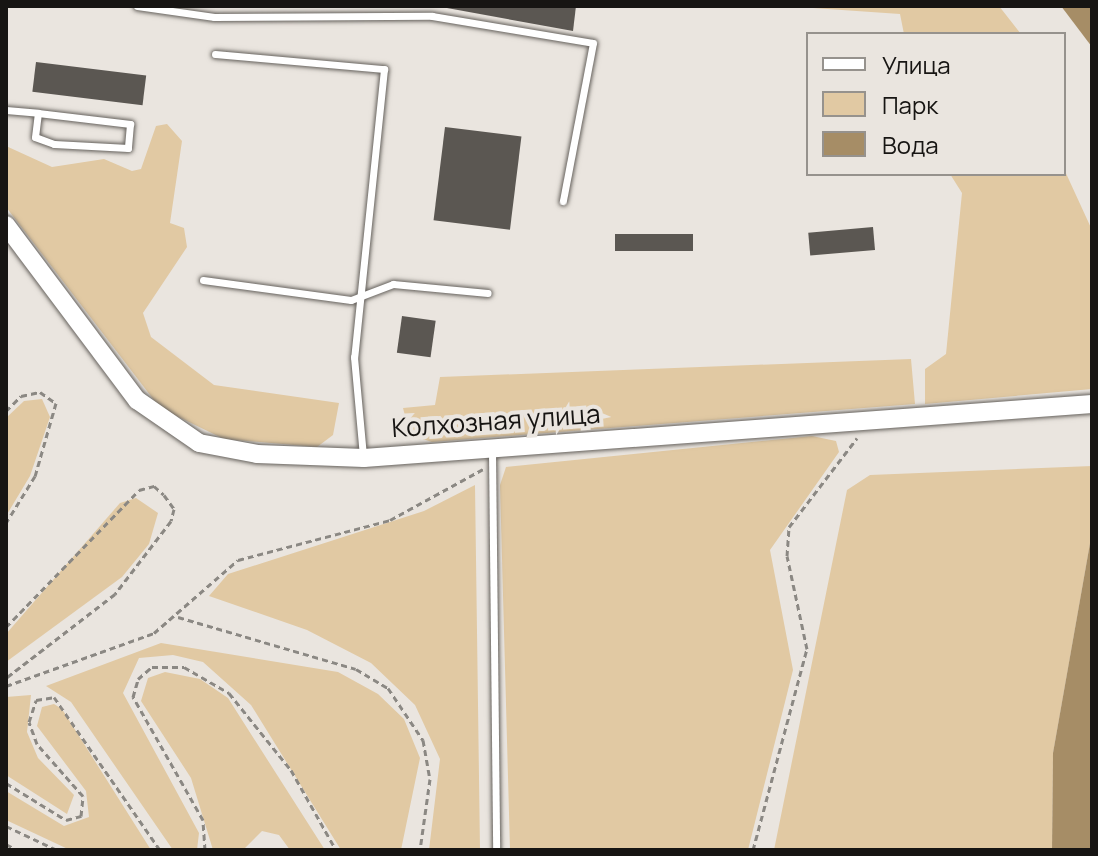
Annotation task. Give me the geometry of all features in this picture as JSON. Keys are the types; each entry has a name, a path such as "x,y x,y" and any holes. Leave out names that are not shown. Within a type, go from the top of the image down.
{"main road":[{"name":"Колхозная улица","path":"6,225 98,353 169,425 199,443 257,454 364,458 492,455 861,419 1092,404"}],"lane":[{"path":"137,6 214,17 432,16 593,43 563,201"},
{"path":"214,17 216,6"},
{"path":"432,16 434,6"},
{"path":"215,54 384,69 354,357 364,458"},
{"path":"6,110 38,113 130,124 128,148 54,144 35,137 38,113"},
{"path":"203,280 360,296 393,284 488,293"},
{"path":"492,455 496,850"}],"path":[{"path":"6,411 21,396 40,392 56,403 35,476 6,523"},
{"path":"753,850 807,649 787,556 789,527 854,451 861,419"},
{"path":"6,686 140,640 178,617 238,560 390,520 440,498 492,455"},
{"path":"6,627 139,490 154,486 164,495 174,509 171,521 115,594 6,678"},
{"path":"178,617 356,669 388,688 423,740 430,779 420,850"},
{"path":"205,850 203,820 133,697 138,679 152,667 184,667 229,693 291,770 336,850"},
{"path":"6,783 66,820 81,816 83,796 37,744 29,722 36,700 54,697 160,850"},
{"path":"6,826 57,850"},
{"path":"6,844 17,850"},
{"path":"256,850 279,850"}],"green space":[{"path":"784,6 999,6 1019,32 904,32 900,14"},
{"path":"167,124 182,141 170,223 184,228 187,247 143,313 151,337 214,385 339,403 333,435 317,447 224,439 160,408 6,207 6,146 52,167 104,159 132,171 141,169 156,126"},
{"path":"1066,173 1092,230 1092,389 925,404 925,369 946,354 962,193 951,176 1066,176"},
{"path":"911,359 915,404 432,442 410,435 403,408 435,405 440,377"},
{"path":"42,399 50,417 30,476 6,516 6,418 24,401"},
{"path":"812,436 836,441 839,452 770,550 793,670 748,850 510,850 500,485 506,467"},
{"path":"1092,466 1092,532 1053,753 1052,850 774,850 847,490 870,475"},
{"path":"475,485 480,850 429,850 440,759 415,705 371,663 307,630 209,596 228,574 424,511"},
{"path":"136,498 158,513 149,544 122,577 6,662 6,634 120,503"},
{"path":"161,643 338,672 378,694 404,719 420,758 401,850 341,850 251,705 203,662 173,655 139,658 123,693 199,833 197,850 173,850 71,702 46,686"},
{"path":"165,672 200,679 228,698 325,850 290,850 279,835 262,831 243,850 213,850 191,778 141,701 148,678"},
{"path":"31,695 27,732 38,758 74,795 67,814 6,775 6,697"},
{"path":"54,704 62,709 151,850 70,850 6,820 6,791 64,826 89,817 86,791 37,726 42,707"}],"water":[{"path":"1061,6 1092,6 1092,47"},
{"path":"1092,532 1092,850 1052,850 1053,753"}],"building":[{"path":"436,6 576,6 573,31"},
{"path":"36,62 146,76 143,105 32,92"},
{"path":"445,127 521,136 510,230 434,220"},
{"path":"873,227 875,250 810,256 808,233"},
{"path":"615,234 693,234 693,251 615,251"},
{"path":"402,316 436,321 431,357 397,353"}]}
